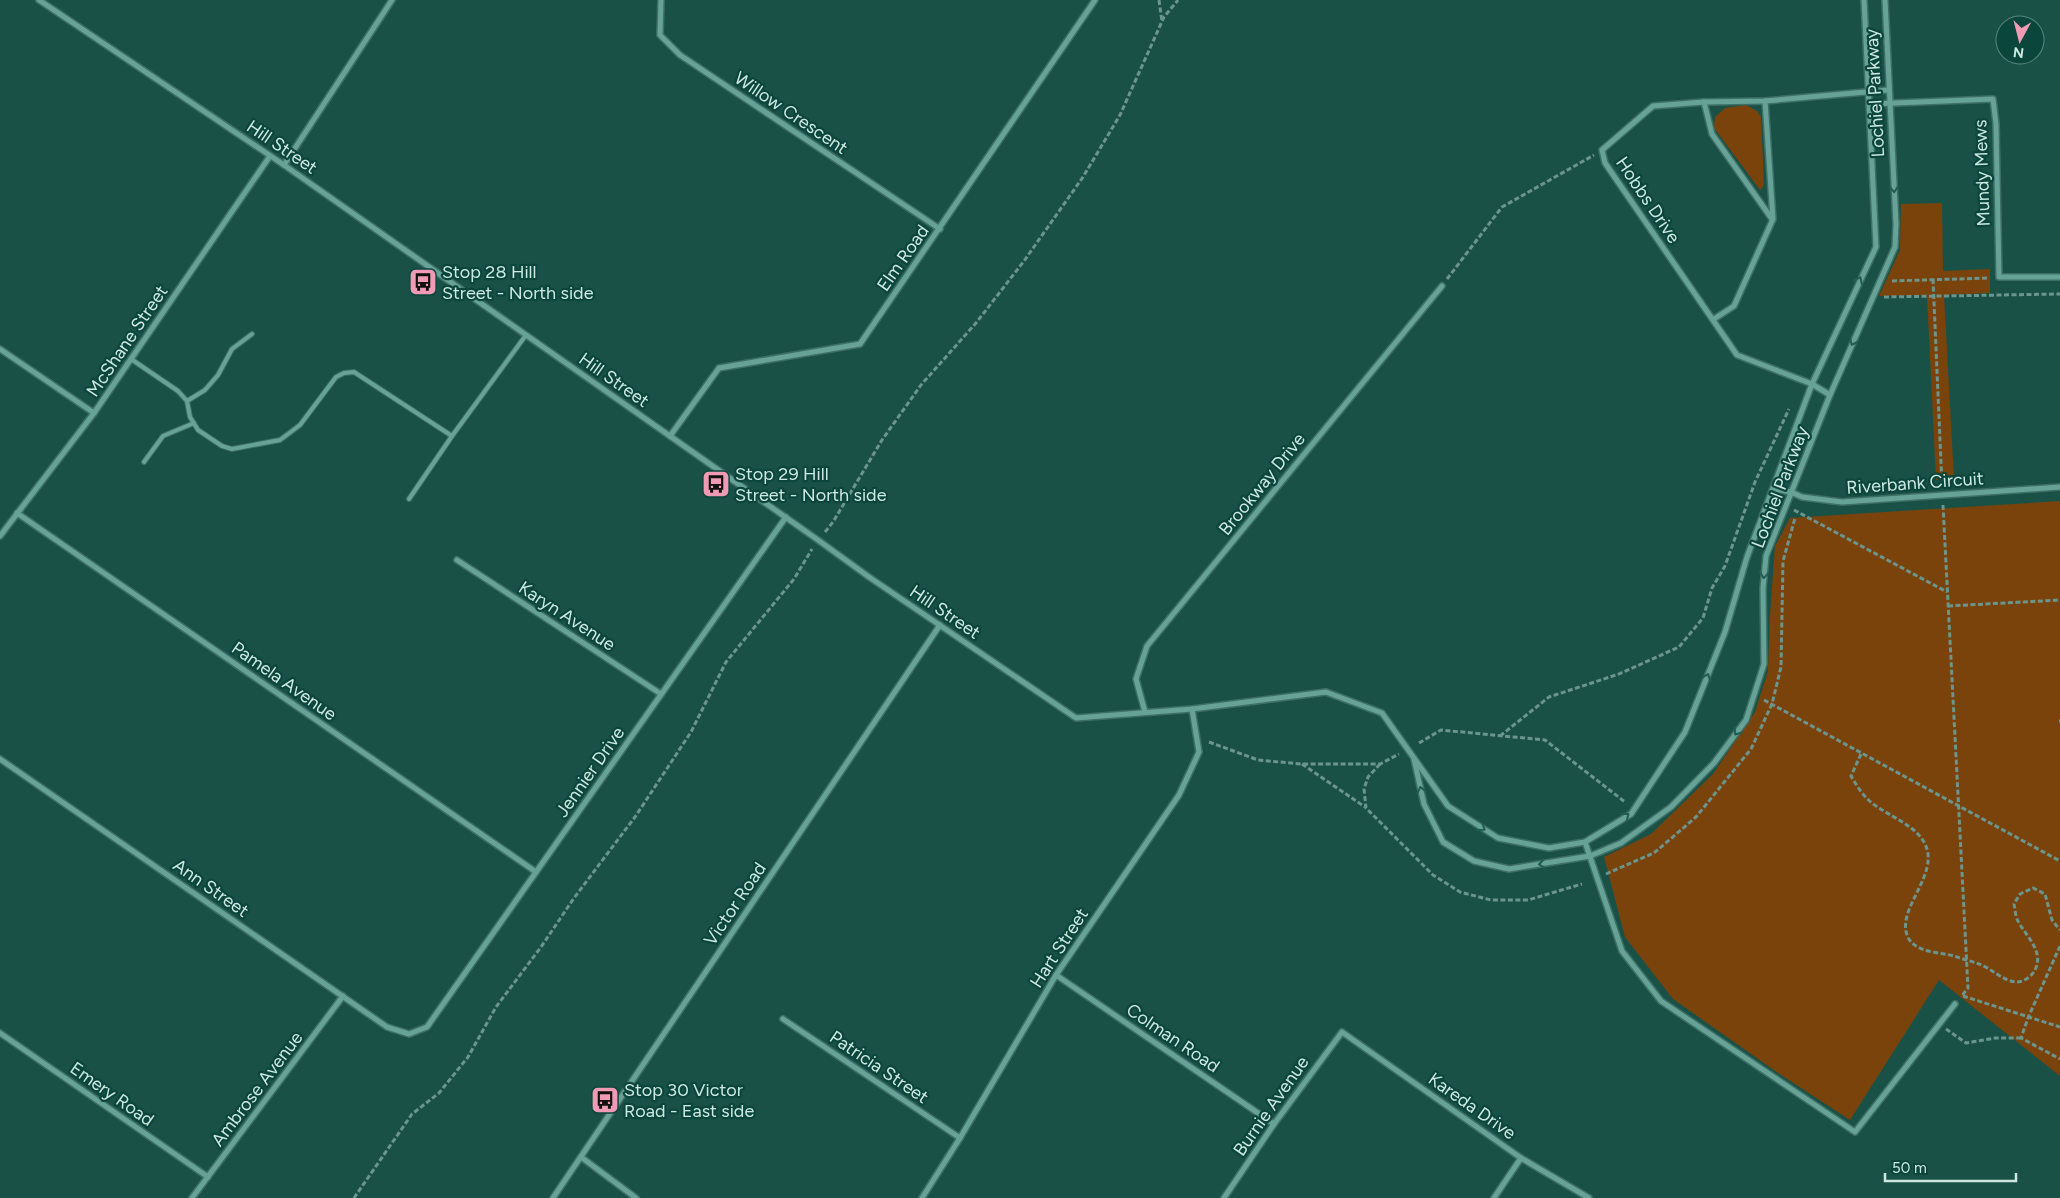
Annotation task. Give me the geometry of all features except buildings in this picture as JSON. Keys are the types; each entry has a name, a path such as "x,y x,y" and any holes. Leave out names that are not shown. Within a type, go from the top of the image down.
{"street":[{"name":"Hill Street","path":"39,0 284,165 869,577 1076,718 1192,709"},
{"path":"284,165 392,0"},
{"name":"Willow Crescent","path":"661,0 660,35 680,55 940,229"},
{"name":"Elm Road","path":"670,436 719,368 860,344 1095,0"},
{"name":"Lochiel Parkway","path":"1192,709 1326,692 1382,713 1448,806 1498,838 1549,848 1585,842 1631,814 1685,732 1725,632 1748,557 1812,384 1876,246 1864,0"},
{"name":"Lochiel Parkway","path":"1413,756 1424,804 1443,842 1474,861 1508,869 1590,856 1621,844 1671,807 1714,763 1746,720 1764,664 1763,588 1766,556 1830,395 1895,247 1896,232 1885,0"},
{"name":"Hobbs Drive","path":"1830,395 1812,384 1737,355 1605,163 1602,150 1653,106 1765,100 1888,90"},
{"name":"Mundy Mews","path":"1870,104 1993,99 1996,124 1999,277"},
{"path":"1714,319 1734,306 1772,220 1765,100"},
{"path":"1704,102 1712,134 1772,220"},
{"name":"McShane Street","path":"0,536 94,413 270,156"},
{"path":"1999,277 2060,277"},
{"name":"Brookway Drive","path":"1144,712 1136,679 1147,646 1442,286"},
{"path":"0,349 94,413"},
{"name":"Riverbank Circuit","path":"1773,489 1791,492 1802,497 1842,502 2060,487"},
{"name":"Pamela Avenue","path":"17,513 536,872"},
{"name":"Jennier Drive","path":"409,1034 427,1027 786,517"},
{"name":"Karyn Avenue","path":"457,560 661,694"},
{"name":"Victor Road","path":"553,1198 940,625"},
{"name":"Hart Street","path":"922,1198 960,1138 1056,975 1180,795 1198,752 1192,709"},
{"name":"Ann Street","path":"0,759 387,1026 409,1034"},
{"path":"1585,842 1622,951 1661,1001 1855,1132 1955,1004"},
{"name":"Colman Road","path":"1056,975 1274,1124"},
{"name":"Ambrose Avenue","path":"192,1198 343,996"},
{"name":"Patricia Street","path":"782,1019 960,1138"},
{"name":"Burnie Avenue","path":"1224,1198 1274,1124 1342,1032"},
{"name":"Kareda Drive","path":"1342,1032 1521,1158 1589,1198"},
{"name":"Emery Road","path":"0,1033 208,1177"},
{"path":"581,1157 636,1198"},
{"path":"1494,1198 1521,1158"}],"lane":[{"path":"187,401 205,390 218,374 232,349 252,334"},
{"path":"409,499 452,436 526,335"},
{"path":"131,359 178,391 187,401 190,417 198,430 222,446 232,449 280,440 300,425 336,377 344,373 354,372 452,436"},
{"path":"144,462 163,436 194,423"}],"path":[{"path":"1159,0 1162,22"},
{"path":"354,1198 412,1114 439,1093 468,1057 496,1007 635,817 691,732 726,662 794,579 818,540 833,522 882,440 921,385 976,323 1083,177 1120,115 1162,22 1178,0"},
{"path":"1442,286 1502,207 1602,150"},
{"path":"1880,282 1999,277"},
{"path":"1933,279 1968,988 1955,1004"},
{"path":"1873,297 2060,294"},
{"path":"1500,736 1550,697 1619,674 1679,647 1703,618 1712,588 1725,566 1755,482 1790,407"},
{"path":"1786,505 1948,593"},
{"path":"1603,875 1654,853 1696,817 1751,749 1772,704 1781,667 1784,561 1797,511"},
{"path":"1948,606 2060,600"},
{"path":"1754,694 1959,808 2060,861"},
{"path":"1419,743 1441,730 1545,740 1624,802"},
{"path":"1196,737 1258,760 1302,764 1380,764 1402,752"},
{"path":"1861,754 1851,776 1859,790 1870,802 1920,834 1927,846 1924,877 1908,914 1906,924 1907,936 1914,945 1967,962 1981,964 2016,982 2026,980 2035,971 2038,958 2030,939 2017,919 2014,904 2020,894 2033,888 2045,894 2052,920 2060,930"},
{"path":"1302,764 1366,808"},
{"path":"2021,1038 2060,946"},
{"path":"1962,996 2060,1027"},
{"path":"1939,1024 1966,1043 1996,1038 2021,1038 2060,1059"}],"shaded area":[{"path":"1746,105 1757,111 1761,117 1764,185 1760,190 1714,128 1715,117 1725,108"},
{"path":"1942,203 1943,271 1990,269 1990,293 1944,295 1954,479 1936,480 1927,295 1879,296 1900,250 1901,204"},
{"path":"2060,501 2060,1076 1939,980 1850,1120 1778,1073 1673,999 1625,937 1604,857 1651,834 1713,774 1755,712 1768,671 1775,546 1790,518"}],"place":[{"name":"Stop 28 Hill Street - North side","path":"423,282"},
{"name":"Stop 29 Hill Street - North side","path":"716,484"},
{"name":"Stop 30 Victor Road - East side","path":"605,1100"}]}
